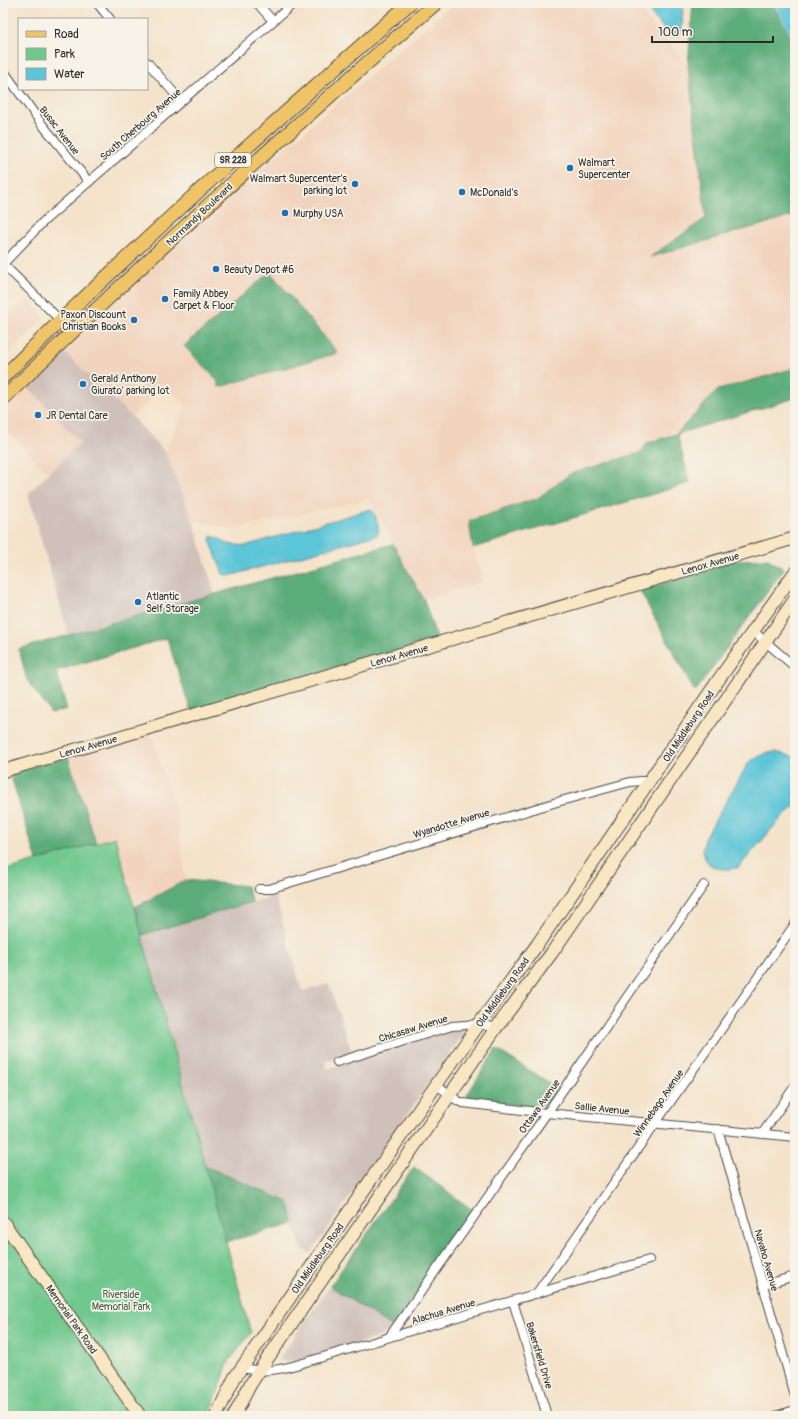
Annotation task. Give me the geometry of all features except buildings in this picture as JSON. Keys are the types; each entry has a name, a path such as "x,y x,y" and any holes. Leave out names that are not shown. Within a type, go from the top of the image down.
{"main road":[{"name":"Normandy Boulevard","path":"3,377 60,320 208,182 412,8 436,3"},
{"name":"Normandy Boulevard","path":"3,399 74,330 280,139 412,8"},
{"name":"Lenox Avenue","path":"3,771 795,538"},
{"name":"Old Middleburg Road","path":"216,1416 235,1377 479,1024 537,945 576,886 795,572"},
{"name":"Old Middleburg Road","path":"234,1416 258,1371 496,1028 551,954 590,895 795,599"},
{"path":"650,781 668,782"},
{"path":"576,886 590,895"},
{"name":"Memorial Park Road","path":"3,1222 140,1416"},
{"path":"335,1233 348,1242"}],"street":[{"path":"96,3 109,18"},
{"path":"257,3 273,21"},
{"name":"South Cherbourg Avenue","path":"3,264 44,221 294,3"},
{"path":"148,63 181,101"},
{"name":"Busac Avenue","path":"3,70 41,123 89,182"},
{"path":"3,264 60,320 74,330"},
{"path":"753,631 795,667"},
{"name":"Wyandotte Avenue","path":"259,889 269,889 557,802 623,784 641,780 650,781"},
{"name":"Ottawa Avenue","path":"390,1337 704,885"},
{"name":"Winnebago Avenue","path":"536,1294 795,924"},
{"name":"Chicasaw Avenue","path":"336,1062 452,1026 479,1024 496,1028"},
{"name":"Sallie Avenue","path":"437,1085 463,1103 547,1113 795,1137"},
{"path":"762,1134 795,1086"},
{"name":"Navaho Avenue","path":"718,1129 795,1395"},
{"name":"Alachua Avenue","path":"242,1368 258,1371 280,1369 296,1365 650,1260"},
{"path":"764,1285 795,1276"},
{"name":"Bakersfield Drive","path":"513,1301 547,1416"},
{"path":"775,1416 795,1410"}],"shaded area":[{"path":"454,3 639,3 640,10 688,66 706,218 652,256 795,215 795,368 718,390 676,434 647,443 642,452 570,474 538,498 469,521 473,548 484,581 424,600 369,499 234,529 193,520 165,452 186,406 165,385 132,417 64,352 98,317 208,215","holes":["185,346 338,353 219,387 217,380"]},
{"path":"29,298 45,318 3,359 3,319"},
{"path":"64,352 132,417 165,452 193,520 215,595 69,636 28,494 80,442 27,386"},
{"path":"27,386 80,442 48,473 3,427 3,411"},
{"path":"150,732 177,815 186,880 135,907 116,837 96,843 68,757"},
{"path":"275,896 302,991 329,984 352,1053 325,1061 327,1069 449,1031 456,1030 464,1033 310,1254 301,1248 288,1202 205,1166 142,935"},
{"path":"330,1286 392,1327 382,1336 293,1362 278,1360"}],"green space":[{"path":"693,3 772,3 795,44 795,215 650,257 706,218 688,66"},
{"path":"270,272 338,353 219,387 217,380 184,346"},
{"path":"795,368 795,398 677,434 690,483 473,548 469,521 538,498 570,474 642,452 647,443 676,434 718,390"},
{"path":"393,544 424,600 437,639 191,711 167,638 56,671 67,709 51,713 27,680 19,649"},
{"path":"768,559 784,569 695,692 640,591 735,560"},
{"path":"68,757 96,843 37,861 10,773"},
{"name":"Riverside Memorial Park","path":"115,837 251,1333 229,1361 209,1416 3,1416 3,1358 10,1355 3,1283 3,871"},
{"path":"186,880 247,886 252,902 142,935 135,907"},
{"path":"496,1049 559,1089 549,1106 544,1108 470,1100 467,1095"},
{"path":"205,1166 288,1202 294,1223 226,1242"},
{"path":"414,1167 474,1211 392,1327 330,1286"}],"water":[{"path":"646,3 683,3 682,28 678,35 671,35 667,32 667,28 664,29 653,16"},
{"path":"371,509 376,517 379,531 377,535 229,576 223,574 210,540 211,536 218,538 227,544 245,546"},
{"path":"776,752 795,757 795,806 784,815 739,867 733,869 716,868 707,861 704,856 703,849 706,836 749,762 766,753"}],"waterway":[{"path":"782,3 795,27"}],"place":[{"name":"Walmart Supercenter","path":"570,168"},
{"name":"Walmart Supercenter's parking lot","path":"355,184"},
{"name":"McDonald's","path":"462,192"},
{"name":"Murphy USA","path":"285,213"},
{"name":"Beauty Depot #6","path":"216,269"},
{"name":"Family Abbey Carpet & Floor","path":"165,299"},
{"name":"Paxon Discount Christian Books","path":"134,320"},
{"name":"Gerald Anthony Giurato' parking lot","path":"83,384"},
{"name":"JR Dental Care","path":"38,415"},
{"name":"Atlantic Self Storage","path":"138,602"}]}
